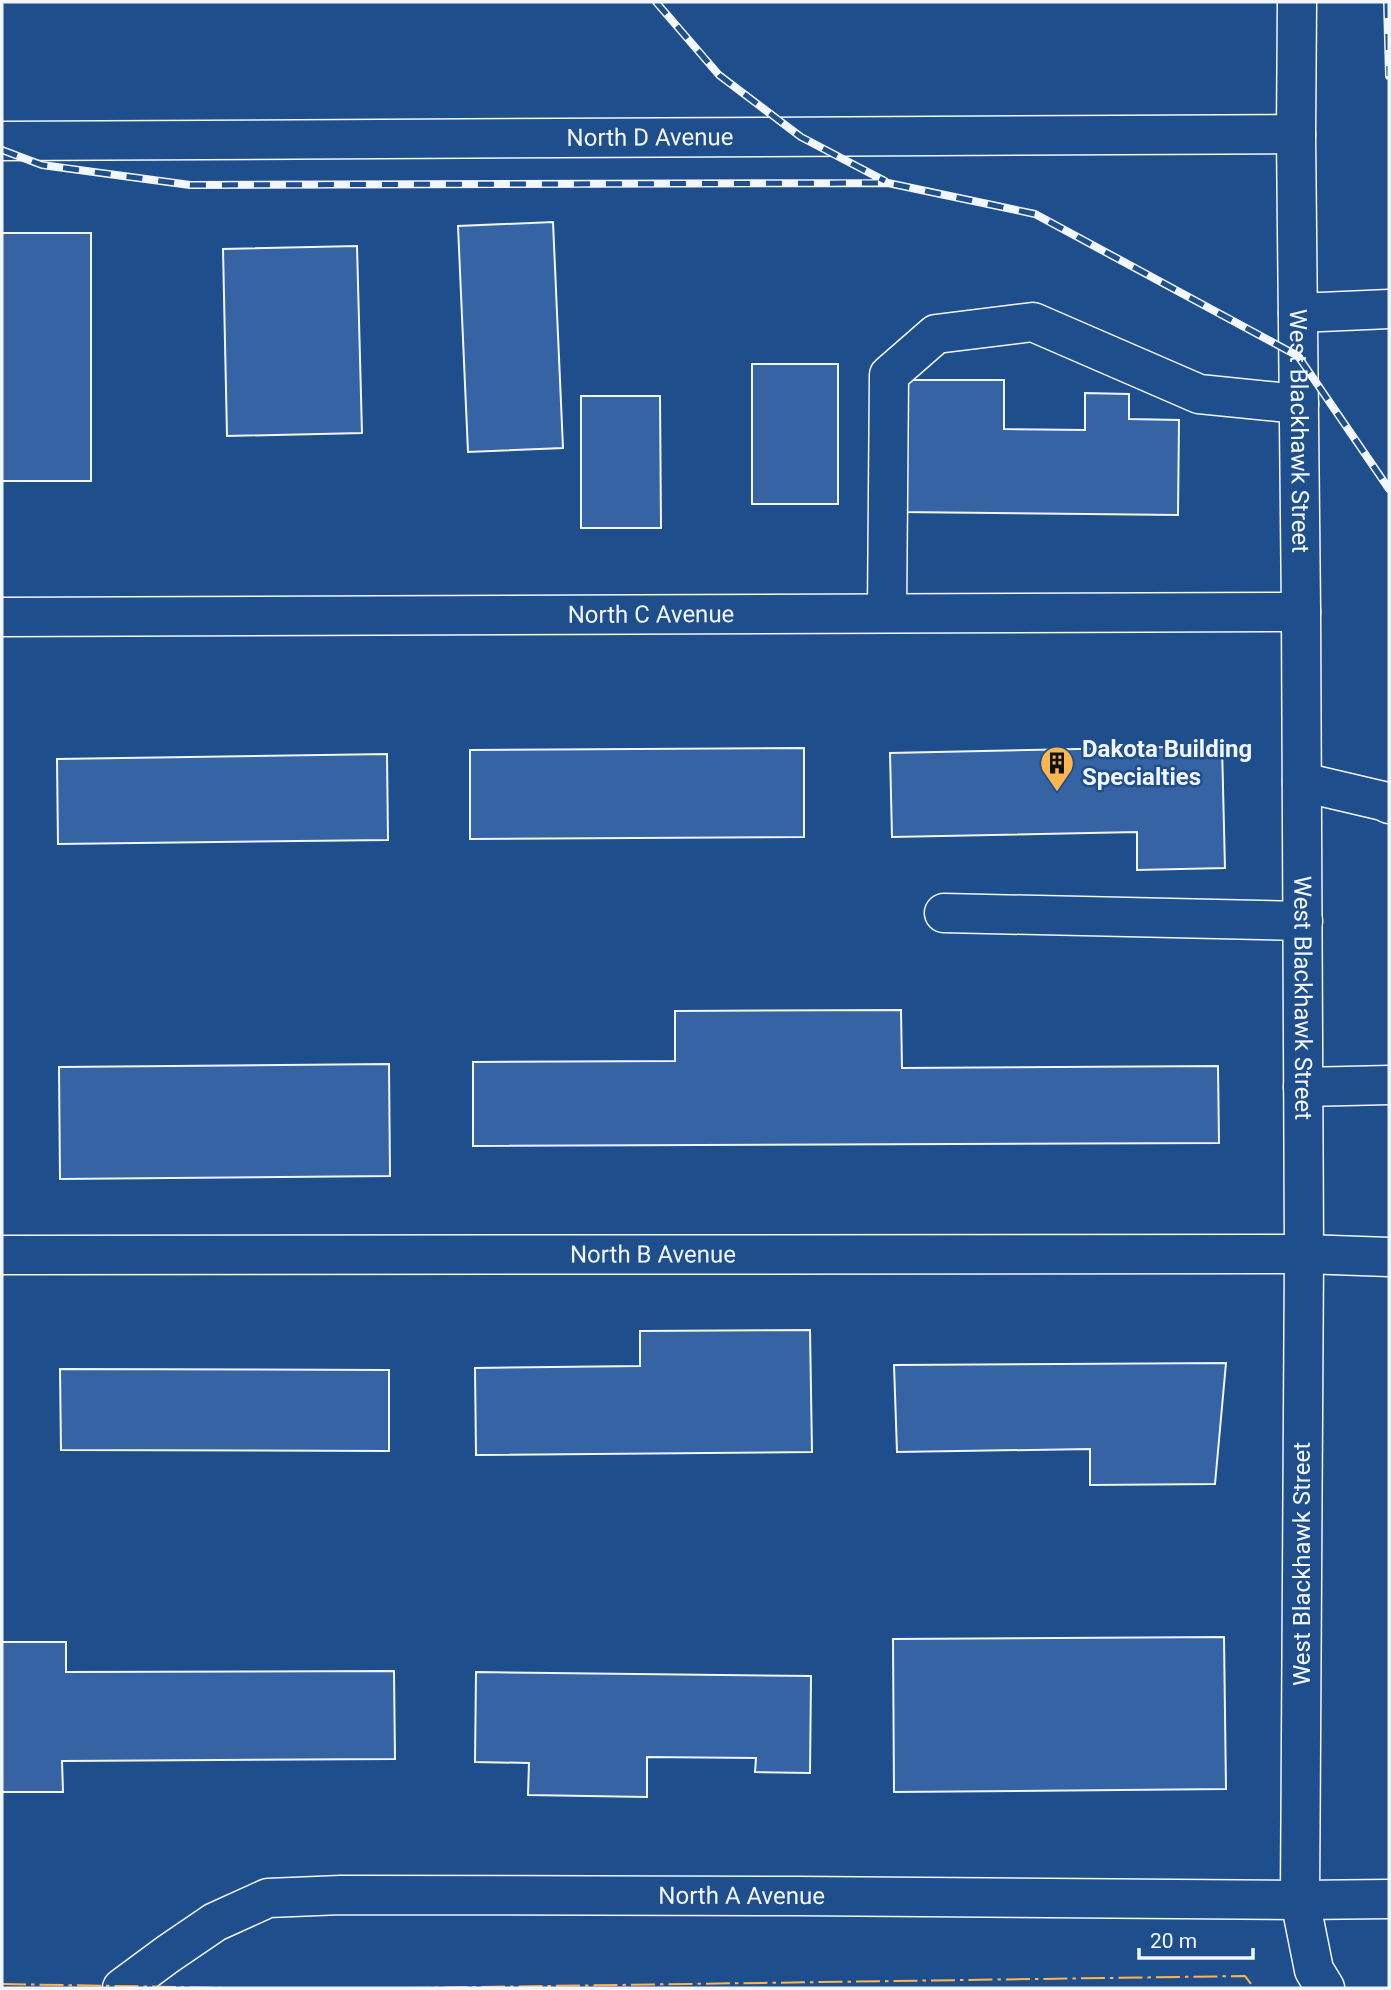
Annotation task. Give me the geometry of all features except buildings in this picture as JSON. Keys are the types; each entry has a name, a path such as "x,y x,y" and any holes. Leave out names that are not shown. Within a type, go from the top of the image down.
{"street":[{"name":"West Blackhawk Street","path":"1297,2 1304,1254 1300,1900 1314,1970 1325,1988"},
{"name":"North D Avenue","path":"2,141 1296,134"},
{"path":"1298,313 1389,309"},
{"path":"887,614 889,375 936,334 1034,322 1199,394 1299,404"},
{"name":"North C Avenue","path":"2,617 1301,612"},
{"path":"1302,782 1389,804"},
{"path":"944,913 1303,921"},
{"path":"1303,1087 1389,1085"},
{"name":"North B Avenue","path":"2,1255 1304,1254 1389,1257"},
{"name":"North A Avenue","path":"143,1983 215,1922 268,1898 341,1895 1389,1899"}],"railway":[{"path":"656,2 719,75 801,137 885,181"},
{"path":"1387,2 1389,76"},
{"path":"2,150 42,165 190,185 888,183 1035,214 1298,356 1389,489"}],"power":[{"path":"406,1988 1245,1976 1254,1988"},
{"path":"2,1984 232,1988"}],"place":[{"name":"Dakota Building Specialties","path":"1057,793"}]}
